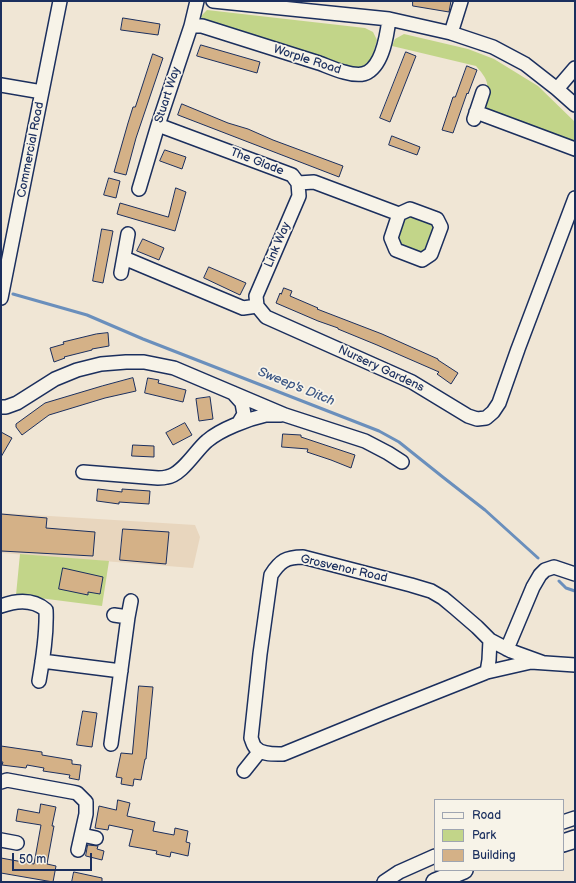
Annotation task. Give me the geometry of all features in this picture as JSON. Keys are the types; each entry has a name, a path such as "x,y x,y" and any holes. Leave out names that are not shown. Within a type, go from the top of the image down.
{"main road":[{"path":"564,843 575,839"},
{"path":"435,882 462,871"}],"street":[{"name":"Commercial Road","path":"1,298 60,1"},
{"name":"Stuart Way","path":"139,189 158,125 191,26 197,1"},
{"path":"452,32 461,1"},
{"path":"221,2 389,19 452,32 493,47 525,64 575,105"},
{"name":"Worple Road","path":"191,26 202,26 345,72 358,74 368,73 376,65 382,51 389,19"},
{"path":"557,89 575,68"},
{"path":"1,85 42,92"},
{"path":"483,92 475,116 575,149"},
{"name":"The Glade","path":"158,125 292,175 298,183 314,182 399,214"},
{"name":"Link Way","path":"257,306 256,296 299,196 298,183"},
{"name":"Nursery Gardens","path":"257,306 266,317 412,382 476,420 486,418 494,412 499,402 575,198"},
{"path":"121,273 128,234"},
{"path":"124,258 243,308 257,306"},
{"path":"1,407 17,404 55,379 77,370 100,364 144,362 174,368 285,415 365,441 394,461"},
{"path":"233,393 242,403 244,414 238,424"},
{"path":"83,472 158,478 168,477 179,471 191,460 207,441 223,431 247,420 267,415 285,415"},
{"name":"Grosvenor Road","path":"544,663 507,649 490,640 443,598 431,592 411,585 303,557 288,558 282,561 271,575 251,738 254,747 262,752 283,754 487,672 531,662 544,663 575,665"},
{"path":"507,649 532,587 540,575 545,570 554,567 575,574"},
{"path":"111,744 131,601"},
{"path":"1,606 11,602 28,602 40,605 46,610 39,681"},
{"path":"114,615 128,617"},
{"path":"487,672 490,640"},
{"path":"42,661 121,671"},
{"path":"244,771 260,750"},
{"path":"1,782 7,780 77,793 86,802 86,814 78,850"},
{"path":"564,822 575,818"},
{"path":"82,835 96,838"},
{"path":"1,840 17,843"},
{"path":"384,882 399,872 434,856"}],"shaded area":[{"path":"1,513 195,525 200,537 193,568 1,553"}],"green space":[{"path":"207,10 365,28 373,32 377,40 370,64 355,71 204,23 201,16"},
{"path":"404,34 468,49 494,59 538,86 575,122 575,147 483,108 487,90 487,81 476,66 392,46 395,39"},
{"path":"408,214 431,221 435,231 428,250 419,254 400,247 396,237 403,218"},
{"path":"20,554 109,561 102,606 16,595"}],"building":[{"path":"413,1 451,1 449,12 413,6"},
{"path":"123,18 160,24 158,35 121,30"},
{"path":"201,45 260,62 257,73 197,56"},
{"path":"406,52 416,56 390,122 380,118"},
{"path":"153,54 163,58 136,138 126,175 114,172 133,107 135,107"},
{"path":"467,66 477,70 453,133 442,130 453,97 455,97"},
{"path":"182,104 343,166 339,177 178,115"},
{"path":"392,136 420,147 417,155 389,145"},
{"path":"165,150 186,157 182,169 160,161"},
{"path":"109,178 120,181 116,198 104,195"},
{"path":"176,188 186,192 175,231 117,214 120,203 168,217"},
{"path":"102,229 113,231 103,283 93,281"},
{"path":"143,239 164,248 159,260 137,251"},
{"path":"209,267 246,283 240,295 204,278"},
{"path":"284,288 292,291 290,296 318,308 317,309 382,334 438,359 458,373 451,384 437,374 439,372 276,303"},
{"path":"108,333 109,346 64,357 65,358 54,362 50,348 64,344 63,342 96,334"},
{"path":"133,378 136,391 105,398 49,415 22,435 16,427 16,424 45,403"},
{"path":"148,378 159,380 158,383 186,390 183,402 145,393"},
{"path":"210,397 213,419 199,421 196,399"},
{"path":"185,423 192,435 173,445 166,433"},
{"path":"1,432 12,438 1,457"},
{"path":"283,434 301,435 301,437 355,455 351,468 307,452 308,449 282,447"},
{"path":"133,445 154,446 154,457 132,456"},
{"path":"98,489 122,492 122,489 150,491 149,504 119,502 119,504 97,501"},
{"path":"1,514 47,518 46,528 95,532 93,556 1,551"},
{"path":"123,529 169,532 166,564 120,560"},
{"path":"63,568 103,577 100,594 88,592 88,595 59,589"},
{"path":"139,686 153,687 146,759 141,780 134,779 133,786 121,784 122,778 116,777 121,753 132,754"},
{"path":"83,711 97,713 92,747 77,745"},
{"path":"1,746 42,752 42,755 72,760 72,764 81,765 79,780 69,778 70,775 43,771 44,768 27,765 26,768 2,765"},
{"path":"118,800 130,803 127,816 155,822 153,831 174,835 175,828 188,831 186,842 190,843 188,856 171,852 170,857 156,854 157,851 129,846 133,830 109,825 108,830 95,828 99,806 116,810"},
{"path":"41,804 56,807 47,864 56,866 53,882 1,873 1,858 34,864 41,825 16,821 18,809 39,813"},
{"path":"88,845 98,846 97,849 104,851 102,860 86,856"},
{"path":"74,872 102,878 102,882 72,882"}],"waterway":[{"name":"Sweep's Ditch","path":"13,294 87,315 143,339 379,431 399,442 485,510 538,558"},
{"name":"Sweep's Ditch","path":"559,581 566,588 575,591"}]}
